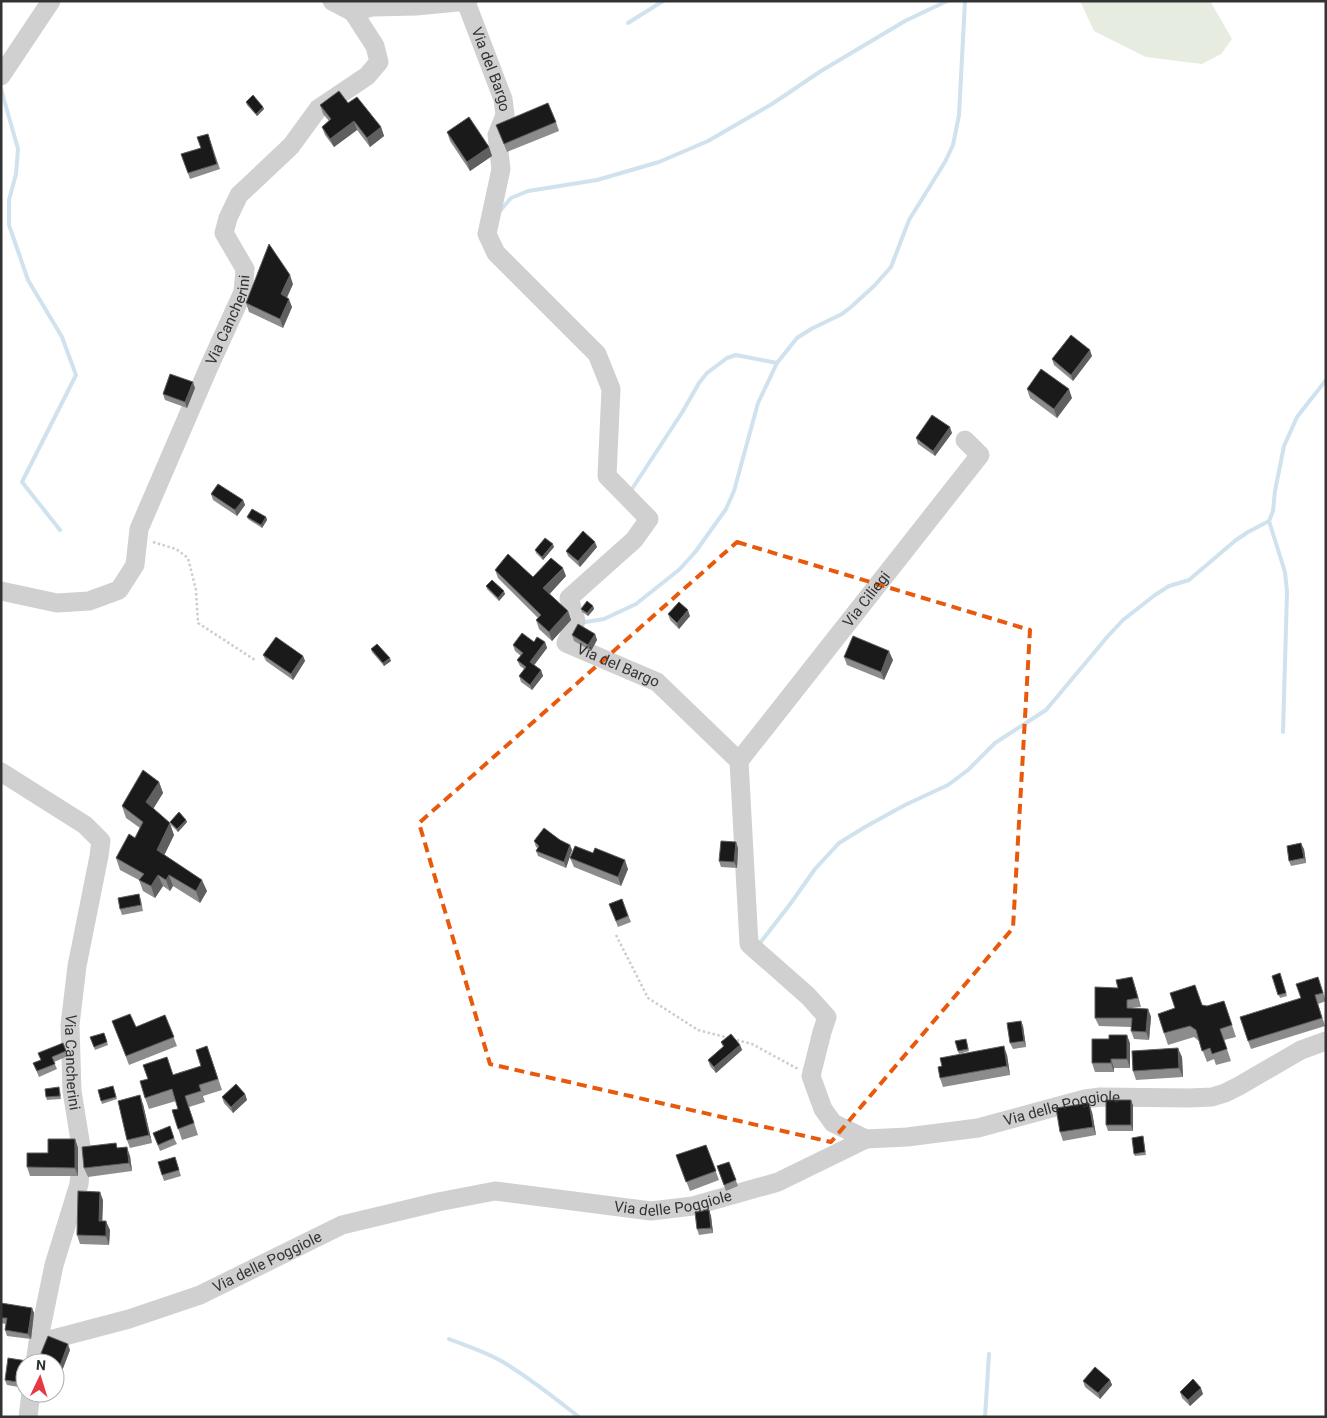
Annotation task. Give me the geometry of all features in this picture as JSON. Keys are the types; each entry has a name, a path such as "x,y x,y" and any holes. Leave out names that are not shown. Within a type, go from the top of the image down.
{"street":[{"path":"1,76 51,1"},
{"path":"332,1 353,12 372,8 467,2"},
{"name":"Via del Bargo","path":"467,2 503,99 505,114 497,135 501,169 487,234 496,253 597,354 611,389 607,476 649,520 634,540 569,598 576,621 566,643 657,682 739,761"},
{"name":"Via Cancherini","path":"1,591 57,603 89,601 119,590 134,565 139,529 208,368 243,292 245,269 224,234 228,218 238,195 291,146 318,109 367,76 378,62 375,46 353,12"},
{"name":"Via Ciliegi","path":"739,761 980,456 965,440"},
{"path":"739,761 749,944 808,996 827,1017 811,1076 823,1109 833,1123 866,1139"},
{"name":"Via Cancherini","path":"1,772 85,825 101,841 77,966 70,1025 72,1091 82,1153 79,1184 54,1265 38,1343"},
{"name":"Via delle Poggiole","path":"38,1343 129,1319 200,1295 342,1225 438,1202 495,1191 651,1211 693,1206 778,1182 866,1139 907,1137 978,1128 1085,1099 1100,1097 1212,1097 1225,1093 1301,1050 1326,1041"},
{"path":"36,1353 38,1343"},
{"path":"28,1417 30,1403"}],"path":[{"path":"138,537 176,549 188,558 196,590 198,622 255,660"},
{"path":"616,935 648,998 698,1030 752,1044 811,1076"}],"highlighted area":[{"path":"737,542 1030,630 1013,928 831,1142 490,1064 419,823"}],"shaded area":[{"path":"1080,1 1210,1 1232,39 1221,54 1202,64 1146,57 1094,31"}],"building":[{"path":"339,91 348,103 357,97 381,127 367,138 354,121 330,139 322,127 331,119 320,105"},
{"path":"253,95 263,107 256,114 246,102"},
{"path":"548,103 556,122 504,144 496,125"},
{"path":"469,117 489,147 467,162 447,132"},
{"path":"208,134 217,164 188,173 181,154 201,148 197,137"},
{"path":"269,244 290,275 281,294 289,299 280,319 246,303"},
{"path":"1071,335 1090,350 1071,375 1052,359"},
{"path":"1041,369 1069,389 1054,409 1027,389"},
{"path":"170,374 193,382 185,402 163,394"},
{"path":"932,415 950,427 933,451 916,438"},
{"path":"218,484 243,500 235,510 211,494"},
{"path":"252,509 266,517 261,525 247,517"},
{"path":"583,531 595,542 578,561 566,551"},
{"path":"545,538 553,544 542,557 535,550"},
{"path":"508,554 533,577 551,558 563,568 543,588 568,611 549,632 536,620 541,615 495,570"},
{"path":"492,580 504,591 498,598 486,586"},
{"path":"587,601 593,606 587,613 581,609"},
{"path":"679,602 688,610 677,623 668,614"},
{"path":"578,624 595,634 588,645 572,635"},
{"path":"522,633 534,642 537,637 545,642 530,662 541,670 530,685 519,676 526,667 517,660 523,653 513,645"},
{"path":"853,636 889,651 881,672 844,657"},
{"path":"276,637 303,656 291,674 263,655"},
{"path":"377,644 390,658 383,663 371,649"},
{"path":"143,770 159,782 146,802 170,823 157,850 202,880 196,891 169,875 166,880 158,875 151,886 139,880 144,874 116,858 129,834 135,838 143,822 122,806"},
{"path":"179,812 186,820 177,829 170,822"},
{"path":"544,828 570,845 564,862 536,851 539,846 534,841"},
{"path":"721,841 736,842 734,862 719,861"},
{"path":"1301,843 1304,858 1289,861 1287,846"},
{"path":"575,846 593,853 595,848 625,860 618,877 570,858"},
{"path":"139,894 141,905 120,909 118,898"},
{"path":"622,899 628,916 616,921 609,904"},
{"path":"1280,973 1286,993 1278,995 1272,976"},
{"path":"1132,977 1138,998 1127,1000 1127,1008 1148,1009 1146,1032 1131,1031 1132,1018 1095,1018 1095,987 1118,988 1116,980"},
{"path":"1318,977 1323,993 1315,995 1322,1018 1248,1041 1240,1017 1301,998 1296,984"},
{"path":"1195,985 1202,1005 1207,1006 1224,1001 1232,1025 1220,1029 1227,1049 1212,1054 1210,1048 1202,1051 1196,1030 1190,1026 1164,1033 1158,1014 1175,1008 1170,993"},
{"path":"130,1014 136,1027 165,1015 174,1037 126,1056 112,1021"},
{"path":"1021,1021 1024,1041 1010,1043 1007,1023"},
{"path":"104,1033 107,1042 94,1047 90,1037"},
{"path":"731,1034 740,1045 714,1067 708,1060 724,1046 721,1042"},
{"path":"1109,1035 1127,1035 1127,1059 1111,1059 1111,1063 1092,1063 1092,1039 1109,1039"},
{"path":"966,1039 968,1049 958,1051 955,1041"},
{"path":"63,1043 66,1051 52,1057 55,1064 37,1071 33,1063 41,1060 38,1053"},
{"path":"207,1046 218,1079 199,1085 201,1091 185,1096 194,1123 178,1129 172,1110 178,1109 172,1089 145,1098 140,1081 148,1079 143,1065 167,1057 173,1075 201,1066 196,1050"},
{"path":"1004,1046 1007,1066 940,1078 938,1067 942,1066 940,1058"},
{"path":"1178,1048 1179,1068 1133,1071 1132,1051"},
{"path":"236,1084 245,1094 231,1107 222,1097"},
{"path":"113,1086 116,1097 101,1101 98,1090"},
{"path":"59,1087 60,1096 46,1097 45,1089"},
{"path":"140,1095 149,1135 127,1140 118,1101"},
{"path":"1106,1100 1131,1100 1131,1125 1106,1125"},
{"path":"1089,1103 1093,1127 1060,1132 1056,1108"},
{"path":"170,1126 174,1138 158,1145 153,1133"},
{"path":"1143,1136 1145,1152 1134,1154 1132,1138"},
{"path":"48,1139 75,1139 75,1168 27,1167 27,1153 48,1153"},
{"path":"116,1143 117,1148 127,1147 129,1163 84,1168 82,1147"},
{"path":"706,1145 716,1171 686,1182 676,1155"},
{"path":"175,1157 179,1170 162,1175 158,1162"},
{"path":"729,1162 736,1180 724,1185 717,1166"},
{"path":"78,1191 100,1192 99,1221 106,1221 106,1236 77,1235"},
{"path":"709,1210 711,1228 697,1229 695,1212"},
{"path":"1,1303 32,1308 28,1334 5,1330 7,1318 1,1318"},
{"path":"48,1336 68,1344 65,1353 41,1353"},
{"path":"8,1358 15,1359 15,1382 5,1380"},
{"path":"1095,1367 1110,1380 1098,1393 1083,1381"},
{"path":"1193,1379 1201,1388 1188,1400 1180,1392"}],"waterway":[{"path":"628,23 663,1"},
{"path":"499,212 511,198 528,191 597,180 659,162 708,141 772,104 821,71 905,21 947,1"},
{"path":"580,623 604,619 636,604 680,569 696,551 726,509 734,491 758,403 777,363 797,338 842,314 874,286 891,267 909,220 945,162 953,145 959,115 965,1"},
{"path":"1,89 18,149 16,174 9,200 9,225 28,280 62,337 76,375 22,482 60,530"},
{"path":"632,489 707,373 727,358 736,355 777,363"},
{"path":"760,943 815,869 839,843 905,805 948,785 968,770 995,743 1046,710 1123,620 1169,586 1189,580 1236,540 1269,521 1273,511 1284,446 1297,417 1326,380"},
{"path":"1269,521 1285,572 1287,592 1283,732"},
{"path":"449,1339 503,1362 533,1381 579,1417"},
{"path":"985,1417 989,1354"}]}
